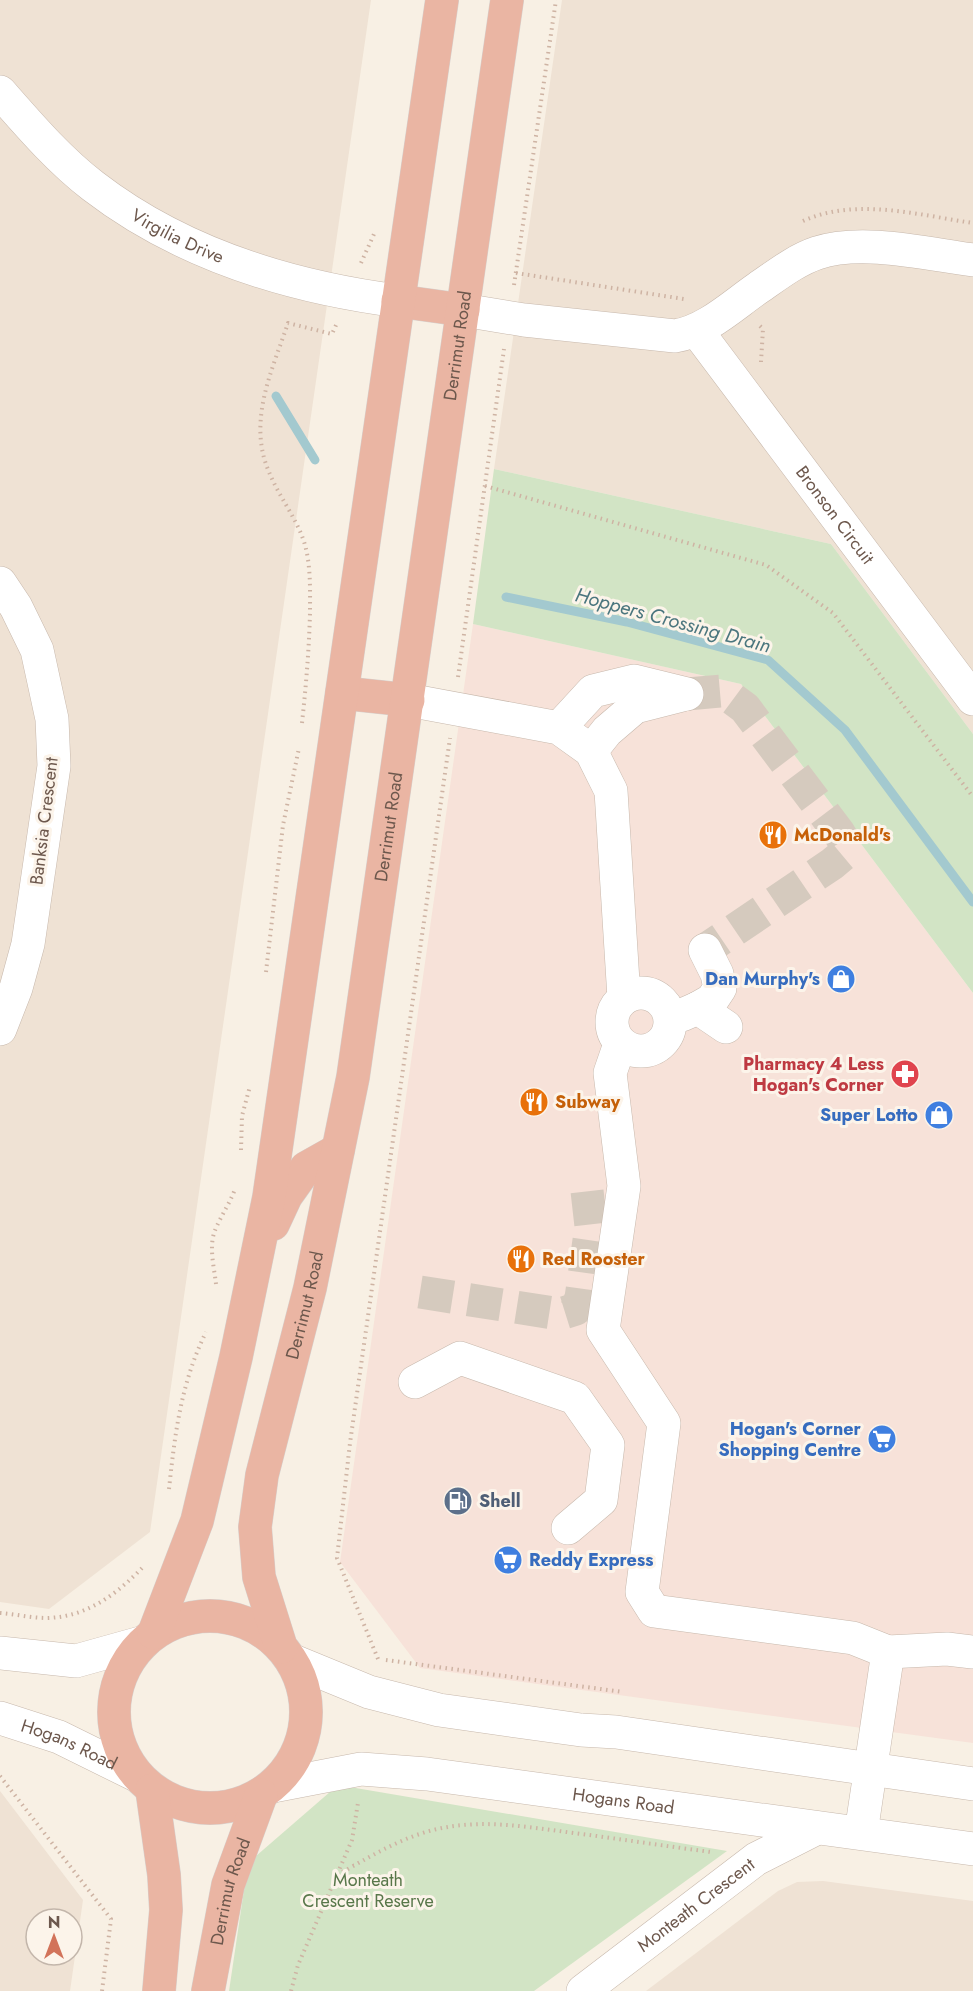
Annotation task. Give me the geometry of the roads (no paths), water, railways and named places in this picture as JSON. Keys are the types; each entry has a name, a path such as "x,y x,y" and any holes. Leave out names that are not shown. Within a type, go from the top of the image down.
{"highway":[{"path":"149,1638 186,1619 220,1616 253,1626 286,1653 305,1692 306,1727 295,1759 267,1790 234,1806 206,1809 177,1803 144,1782 120,1750 113,1721 115,1692 125,1665 149,1638 197,1521 236,1357 269,1197 442,0"},
{"name":"Derrimut Road","path":"286,1653 259,1577 255,1527 262,1475 310,1288 353,1077 507,0"},
{"path":"398,301 463,310"},
{"path":"342,693 408,700"},
{"path":"256,1261 286,1196 306,1168 338,1150"},
{"path":"144,1782 164,1875 166,1910 159,1991"},
{"name":"Derrimut Road","path":"208,1991 228,1885 267,1790"}],"street":[{"name":"Virgilia Drive","path":"0,92 39,136 93,185 150,223 210,252 260,271 347,294 398,301"},
{"path":"463,310 509,318 658,336 675,336 695,315 817,253 844,247 873,247 973,260"},
{"name":"Bronson Circuit","path":"695,315 973,699"},
{"name":"Banksia Crescent","path":"0,583 16,607 37,650 52,719 54,766 28,944 16,988 0,1029"},
{"path":"559,728 593,691 634,681 687,694 635,707 607,731 591,751"},
{"path":"408,700 559,728 591,751 611,791 624,998"},
{"path":"705,950 717,974 720,988 712,1000 684,1014 663,1042 653,1049 641,1052 629,1049 620,1044 611,1026 615,1006 624,998 636,993 648,993 659,999 667,1008 684,1014 726,1028"},
{"path":"620,1044 610,1073 624,1186 603,1330 664,1423 642,1592 654,1611 853,1638 888,1652 947,1649 973,1652"},
{"path":"415,1382 460,1358 575,1398 608,1444 601,1500 568,1528"},
{"path":"0,1653 76,1661 149,1638"},
{"path":"861,1833 888,1652"},
{"path":"286,1653 369,1692 439,1710 581,1730 616,1732 973,1784"},
{"name":"Hogans Road","path":"0,1718 59,1737 144,1782"},
{"name":"Hogans Road","path":"267,1790 361,1769 427,1774 973,1849"},
{"name":"Monteath Crescent","path":"583,1991 756,1860 817,1828"}],"waterway":[{"name":"Hoppers Crossing Drain","path":"276,396 315,460"},
{"name":"Hoppers Crossing Drain","path":"506,597 627,622 768,660 845,730 973,902"}],"tunnel":[{"path":"687,694 722,691 745,708 845,843 844,854 832,864 705,950"},
{"path":"420,1292 560,1314 576,1309 581,1298 591,1226 586,1182"}],"place":[{"name":"McDonald's","path":"773,835"},
{"name":"Dan Murphy's","path":"841,979"},
{"name":"Pharmacy 4 Less Hogan's Corner","path":"905,1074"},
{"name":"Subway","path":"534,1102"},
{"name":"Super Lotto","path":"939,1115"},
{"name":"Red Rooster","path":"521,1259"},
{"name":"Hogan's Corner Shopping Centre","path":"882,1439"},
{"name":"Shell","path":"458,1501"},
{"name":"Reddy Express","path":"508,1560"}],"park label":[{"name":"Monteath Crescent Reserve","path":"368,1890"}]}
